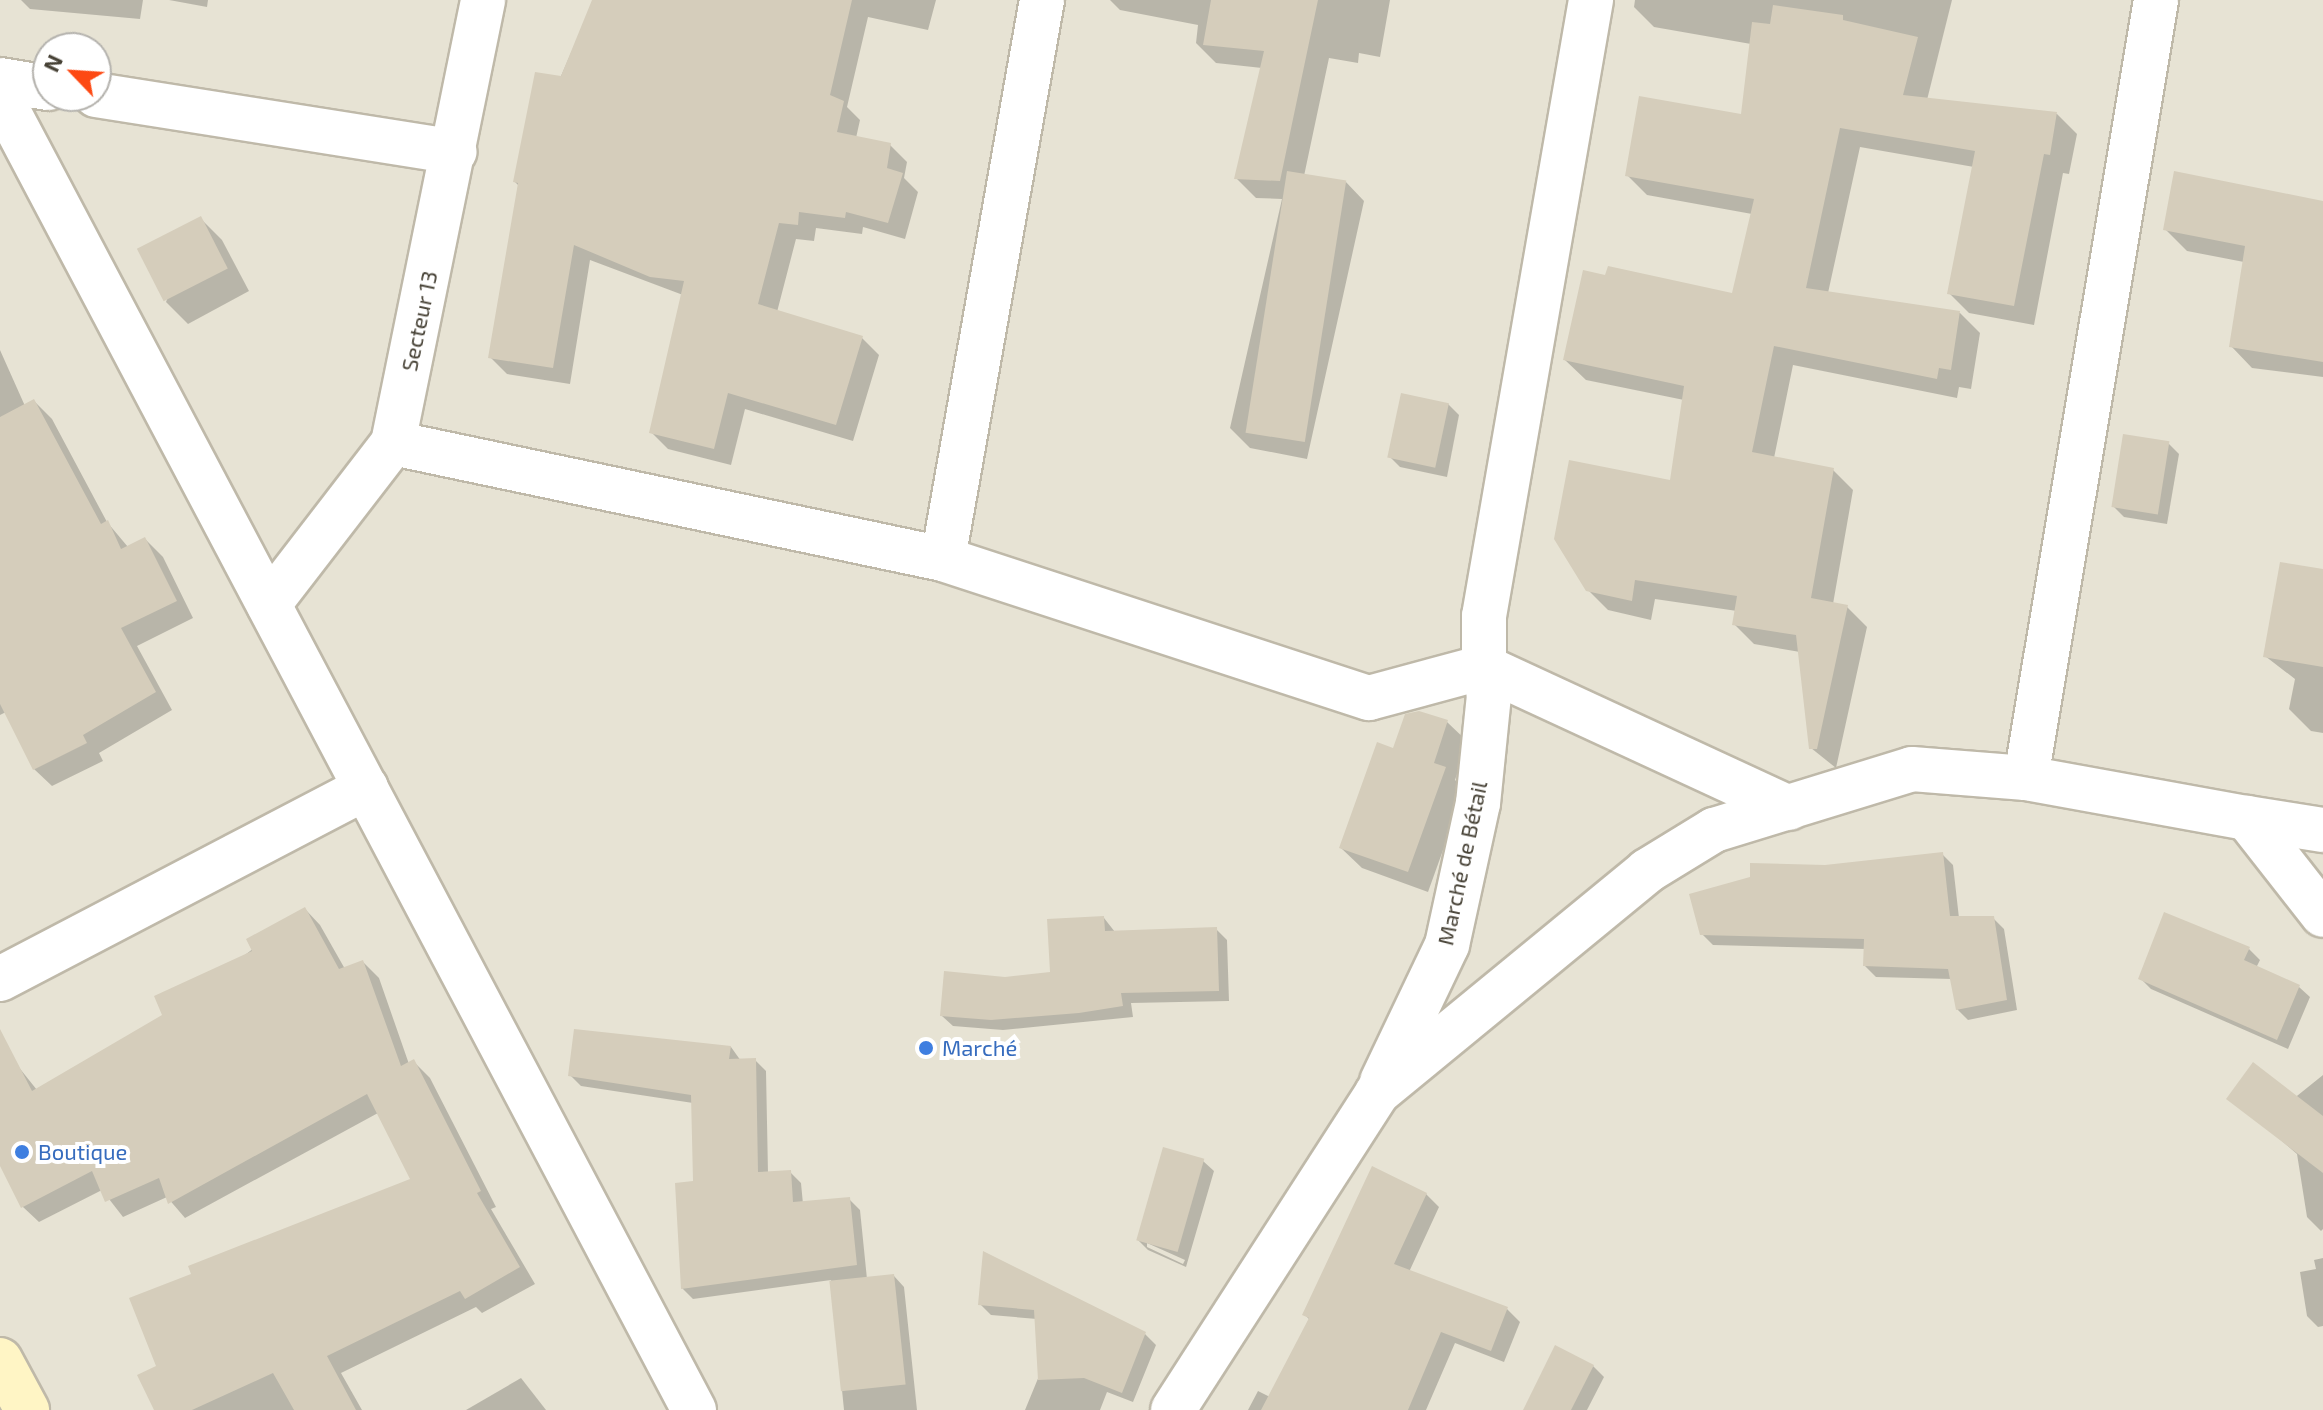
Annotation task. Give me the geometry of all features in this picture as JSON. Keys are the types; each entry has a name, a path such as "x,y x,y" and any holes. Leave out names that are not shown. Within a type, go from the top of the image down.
{"street":[{"name":"Secteur 13","path":"269,604 393,443 455,152 483,0"},
{"path":"943,559 1042,0"},
{"name":"Marché de Bétail","path":"1377,1093 1447,945 1478,803 1489,695 1484,667 1484,616 1591,0"},
{"path":"2026,778 2156,0"},
{"path":"0,80 32,85"},
{"path":"0,96 694,1410"},
{"path":"112,98 455,152"},
{"path":"393,443 943,559 1369,698 1484,667 1789,808"},
{"path":"1173,1410 1377,1093 1647,871 1714,830 1912,769 2026,778 2323,830"},
{"path":"0,979 366,788"},
{"path":"2247,818 2323,915"},
{"path":"0,1360 27,1410"}],"shaded area":[{"path":"0,0 2323,0 2323,1410 0,1410"}],"building":[{"path":"592,0 852,0 830,95 844,101 837,132 891,143 887,168 903,173 888,223 846,212 845,218 799,212 798,225 779,223 758,304 863,336 836,425 728,393 714,449 649,433 684,281 650,277 574,245 553,368 488,358 518,183 513,182 535,72 561,76"},
{"path":"1211,0 1318,0 1280,181 1234,179 1264,51 1203,45"},
{"path":"1773,5 1843,15 1843,20 1918,37 1903,95 2057,112 2050,155 2044,154 2014,306 1947,294 1975,151 1840,128 1806,288 1960,311 1951,370 1939,368 1937,379 1774,346 1752,452 1834,468 1811,598 1848,605 1817,749 1809,749 1796,635 1732,625 1737,596 1635,580 1632,601 1586,591 1554,539 1569,460 1670,480 1684,386 1563,360 1583,270 1605,275 1608,266 1732,293 1754,199 1625,176 1639,96 1741,114 1752,22 1770,24"},
{"path":"1287,171 1346,180 1305,442 1246,433"},
{"path":"2174,171 2323,201 2323,362 2229,347 2245,246 2163,230"},
{"path":"201,216 228,269 164,301 137,249"},
{"path":"1401,393 1449,403 1435,468 1387,458"},
{"path":"34,399 101,524 108,520 121,549 145,537 177,601 121,628 156,692 83,735 87,743 33,770 0,704 0,417"},
{"path":"2123,434 2169,441 2158,514 2111,507"},
{"path":"2280,562 2323,569 2323,667 2263,657"},
{"path":"1419,711 1448,720 1434,763 1446,767 1408,872 1339,848 1377,742 1393,748 1405,714"},
{"path":"1943,852 1950,916 1994,916 2007,1000 1956,1010 1948,969 1863,966 1864,939 1700,935 1689,894 1750,877 1750,863 1825,865"},
{"path":"305,907 339,969 363,960 401,1066 414,1059 481,1191 477,1193 520,1267 465,1299 460,1291 327,1356 356,1410 294,1410 273,1373 192,1410 154,1410 137,1375 156,1366 129,1298 191,1274 188,1266 410,1179 367,1094 168,1204 159,1178 105,1202 92,1171 21,1208 0,1166 0,1029 32,1091 162,1015 154,996 252,951 246,939"},
{"path":"2164,912 2250,947 2244,960 2300,985 2277,1040 2138,979"},
{"path":"1104,916 1105,931 1217,927 1219,991 1121,993 1123,1006 1079,1013 991,1020 940,1016 944,971 1005,977 1050,972 1047,919"},
{"path":"574,1029 731,1046 729,1059 756,1058 758,1172 791,1170 793,1202 850,1197 857,1265 681,1289 675,1183 693,1181 691,1095 568,1076"},
{"path":"2253,1062 2323,1116 2323,1173 2226,1099"},
{"path":"1163,1147 1204,1159 1178,1252 1136,1240"},
{"path":"1372,1166 1427,1193 1394,1264 1508,1307 1491,1351 1441,1332 1408,1410 1261,1410 1309,1318 1302,1315"},
{"path":"983,1251 1146,1332 1122,1393 1084,1378 1038,1380 1034,1310 978,1305"},
{"path":"894,1274 906,1384 841,1391 829,1281"},
{"path":"1555,1345 1594,1365 1571,1410 1523,1410"}],"place":[{"name":"Marché","path":"926,1048"},
{"name":"Boutique","path":"22,1152"}]}
